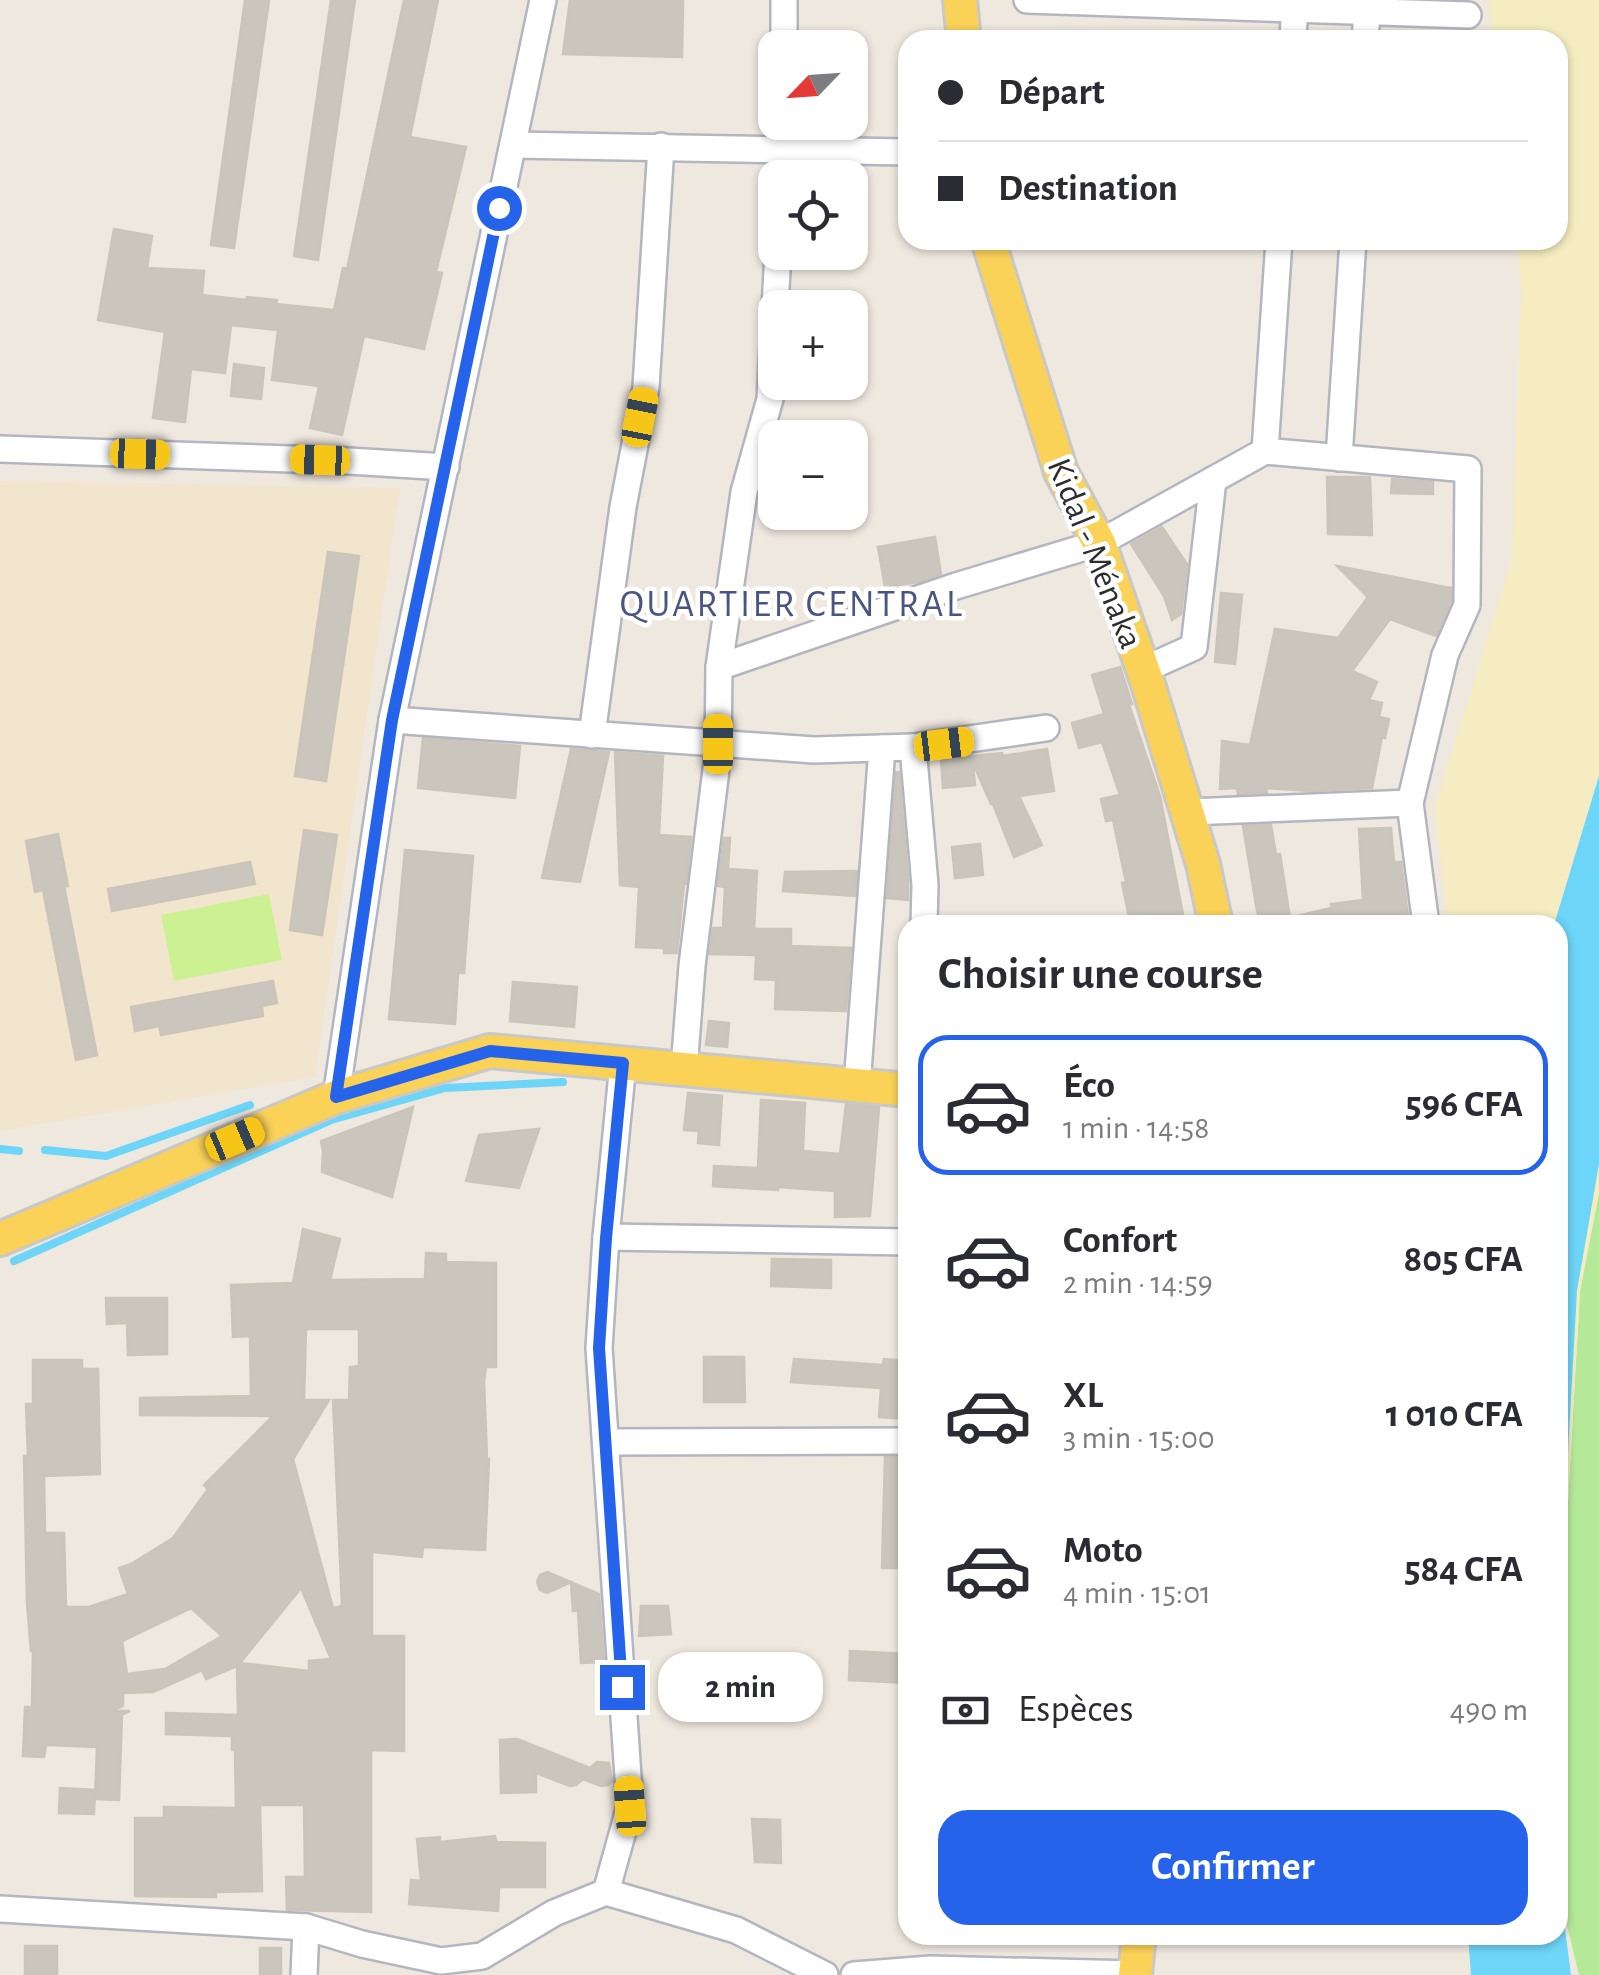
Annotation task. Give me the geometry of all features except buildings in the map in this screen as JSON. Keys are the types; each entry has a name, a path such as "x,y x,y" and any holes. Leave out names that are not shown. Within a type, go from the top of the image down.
{"main road":[{"path":"960,0 963,30"},
{"name":"Kidal - Ménaka","path":"991,250 1061,472 1099,544 1143,670 1189,812 1214,915"},
{"path":"0,1239 336,1097 490,1051 898,1089"},
{"path":"1135,1974 1138,1945"}],"street":[{"path":"336,1097 392,720 543,0"},
{"path":"784,0 784,30"},
{"path":"1027,0 1367,6 1468,18"},
{"path":"1294,30 1295,5"},
{"path":"783,160 784,140"},
{"path":"512,145 898,152"},
{"path":"592,735 623,507 646,387 661,146"},
{"path":"1265,451 1278,250"},
{"path":"1339,458 1352,250"},
{"path":"684,1069 718,744 718,666 744,492 770,399 777,270"},
{"path":"0,450 446,467"},
{"path":"718,666 956,586 1099,544 1265,451 1468,469 1467,605 1444,654 1410,803 1425,915"},
{"path":"1143,670 1194,647 1213,480"},
{"path":"392,720 814,750 913,747 1046,728"},
{"path":"913,747 924,915"},
{"path":"857,1085 882,748"},
{"path":"1189,812 1410,803"},
{"path":"606,1892 630,1806 599,1348 623,1063"},
{"path":"606,1238 898,1242"},
{"path":"606,1442 898,1441"},
{"path":"0,1909 306,1927 441,1961 482,1956 554,1913 606,1892 736,1930 825,1975"},
{"path":"304,1975 306,1927"},
{"path":"854,1975 930,1969 1135,1974"}],"shaded area":[{"path":"0,481 400,488 315,1077 0,1131"}],"green space":[{"path":"269,894 282,960 174,981 161,915"},
{"path":"1599,1193 1599,1975 1579,1975 1568,1930 1568,1503 1580,1291"}],"sand":[{"path":"1489,0 1599,0 1599,776 1557,915 1447,915 1435,807 1512,559 1521,289 1517,250 1568,250 1568,30 1492,30"},
{"path":"1599,1164 1599,1193 1580,1291 1568,1503 1568,1452 1577,1291"}],"water":[{"path":"1599,776 1599,1164 1577,1291 1568,1452 1568,915 1557,915"},
{"path":"1469,1945 1567,1945 1571,1975 1471,1975"}],"waterway":[{"path":"14,1261 331,1120 445,1088 563,1082"},
{"path":"45,1150 106,1156 250,1105"},
{"path":"0,1149 19,1151"}],"district":[{"name":"QUARTIER CENTRAL","path":"792,603"}],"route":[{"path":"499,208 392,720 336,1097 490,1051 623,1063 599,1348 622,1687"}]}
